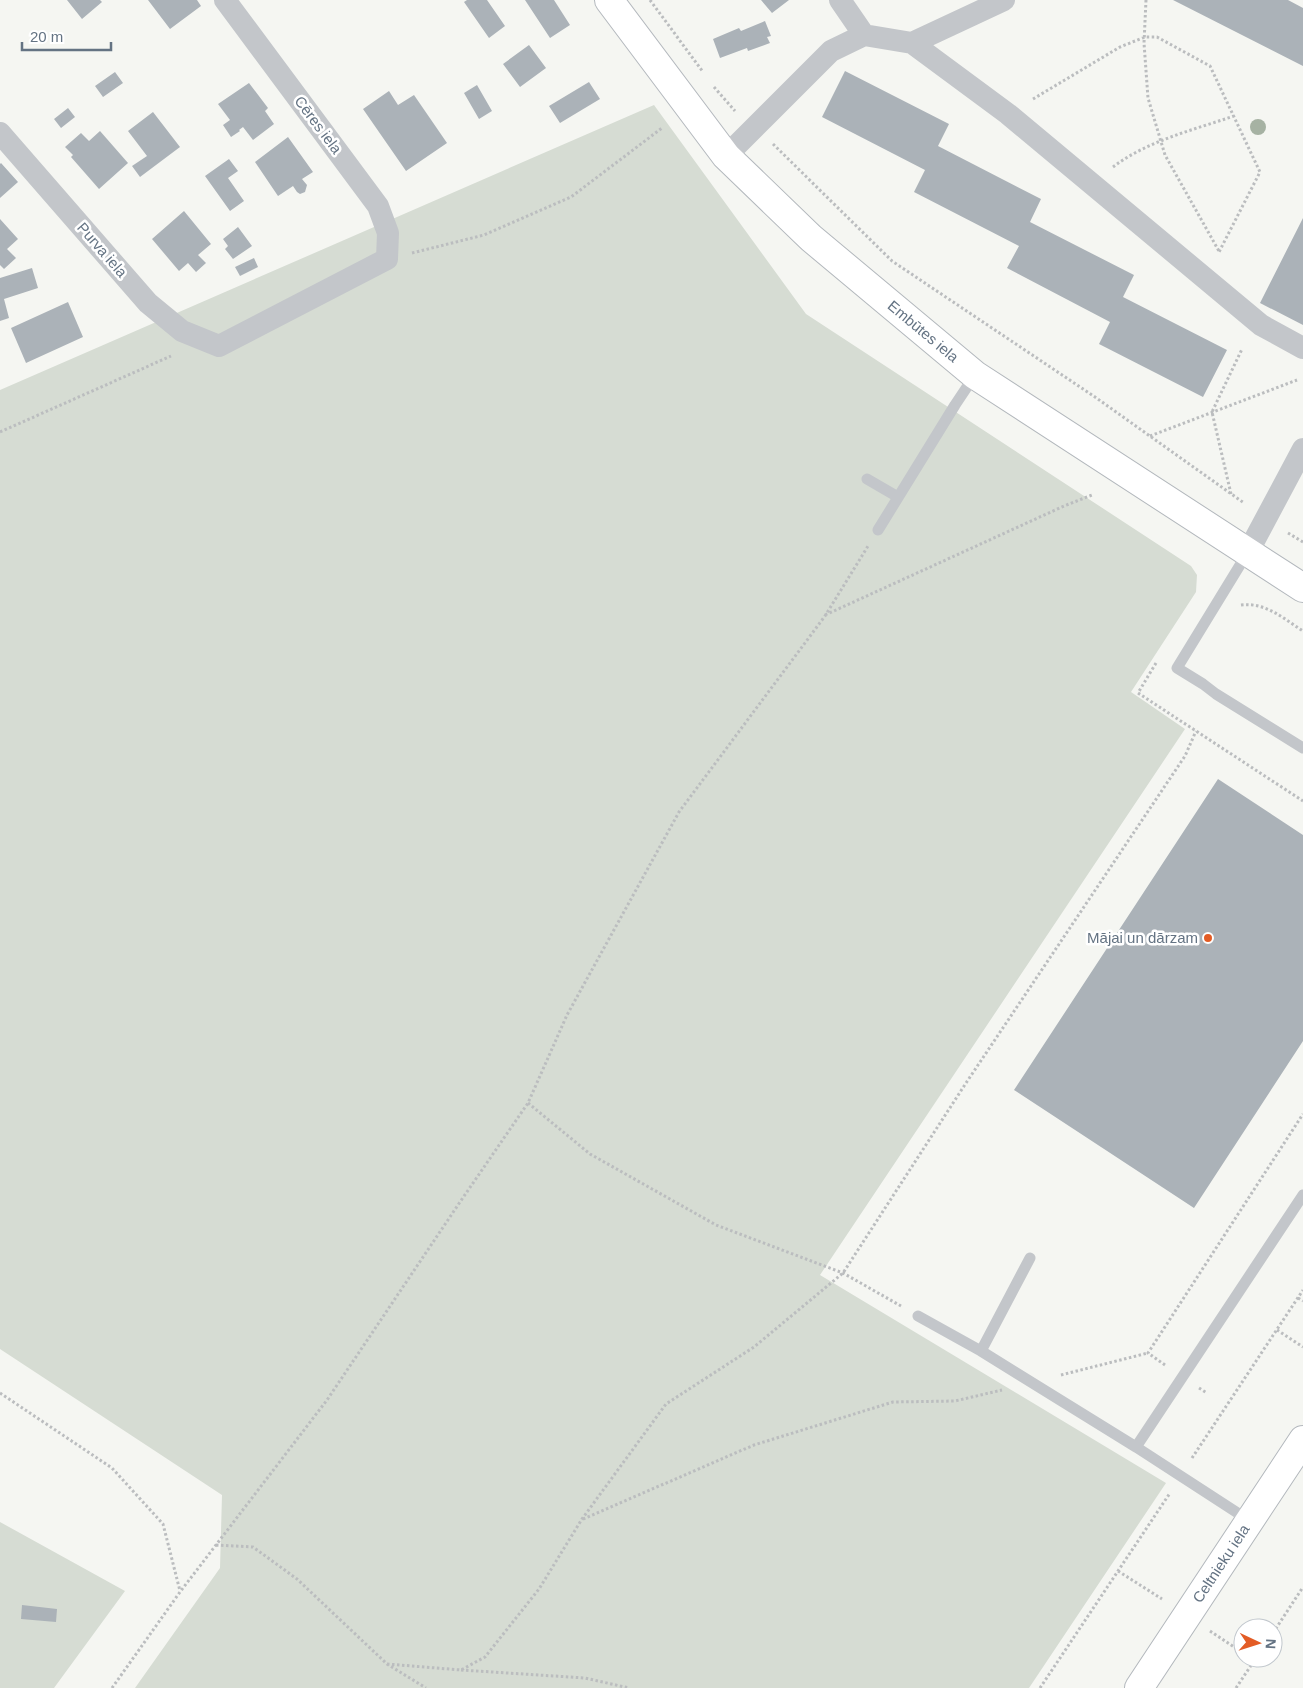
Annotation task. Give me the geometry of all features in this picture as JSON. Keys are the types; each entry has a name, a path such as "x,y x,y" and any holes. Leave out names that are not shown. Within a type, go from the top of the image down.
{"street":[{"name":"Cēres iela","path":"225,0 378,206 388,233 387,259"},
{"name":"Embūtes iela","path":"609,0 726,156 811,238 975,375 1303,588"},
{"path":"840,0 864,35"},
{"path":"912,43 1004,0"},
{"path":"726,156 831,50 864,35 912,43 1008,114 1261,325 1303,348"},
{"name":"Purva iela","path":"0,133 148,303 182,331 219,346 387,259"},
{"path":"1248,552 1303,448"},
{"name":"Celtnieku iela","path":"1143,1687 1303,1440"}],"lane":[{"path":"878,530 975,375"},
{"path":"867,479 898,497"},
{"path":"1248,552 1177,668 1303,748"},
{"path":"1136,1448 1303,1195"},
{"path":"981,1351 1030,1258"},
{"path":"918,1316 981,1351 1250,1521"}],"path":[{"path":"650,0 714,88 752,130 771,143 892,261 1095,397 1303,542"},
{"path":"1146,0 1145,37 1148,98 1161,142 1165,155 1224,260"},
{"path":"1008,114 1120,47 1145,37 1157,37 1210,66 1260,172 1219,252"},
{"path":"1092,183 1126,157 1161,142 1234,116"},
{"path":"387,259 484,235 571,197 662,128"},
{"path":"1232,494 1212,412 1242,349"},
{"path":"0,432 173,354"},
{"path":"1150,436 1297,380"},
{"path":"825,616 1064,506 1092,495"},
{"path":"112,1688 180,1592 327,1400 528,1103 567,1015 679,812 825,616 878,530"},
{"path":"1219,598 1234,606 1251,604 1266,607 1303,631"},
{"path":"461,1670 485,1657 539,1589 582,1519 666,1404 754,1347 843,1273 966,1083 1185,756 1196,731"},
{"path":"528,1103 590,1154 716,1225 843,1273 918,1316"},
{"path":"582,1519 754,1444 893,1402 955,1401 1148,1353 1303,1114"},
{"path":"1298,1298 1303,1301"},
{"path":"1277,1330 1303,1347"},
{"path":"1148,1353 1207,1393"},
{"path":"0,1393 112,1468 163,1524 180,1592"},
{"path":"215,1546 253,1547 297,1579 387,1664 426,1688"},
{"path":"1118,1570 1164,1600"},
{"path":"1283,1618 1303,1587"},
{"path":"1210,1631 1233,1646"},
{"path":"387,1664 585,1678 629,1688"},
{"path":"1236,1688 1248,1668"}],"shaded area":[{"path":"654,105 806,314 1191,566 1197,575 1196,592 1131,692 1185,729 820,1275 1166,1483 1029,1688 135,1688 220,1568 222,1495 0,1349 0,390"},
{"path":"0,1522 125,1591 54,1688 0,1688"}],"building":[{"path":"67,0 100,0 102,2 82,19"},
{"path":"148,0 197,0 201,6 170,29"},
{"path":"467,0 487,0 505,26 489,38 464,2"},
{"path":"525,0 554,0 570,25 550,38"},
{"path":"761,0 789,0 772,13"},
{"path":"1173,0 1288,0 1303,8 1303,66"},
{"path":"765,21 771,36 767,37 770,43 748,51 747,48 720,58 713,39 739,28 741,31"},
{"path":"529,45 546,68 520,87 503,64"},
{"path":"845,71 949,124 938,146 1041,199 1030,222 1134,275 1123,297 1227,350 1203,397 1099,344 1110,322 1007,268 1019,246 914,192 925,170 822,117"},
{"path":"115,72 123,83 103,97 95,86"},
{"path":"589,82 600,99 560,123 549,106"},
{"path":"249,83 268,108 265,111 274,124 253,140 243,127 231,137 223,125 230,120 218,104"},
{"path":"477,85 492,111 479,119 464,93"},
{"path":"389,91 398,105 414,95 447,143 406,171 363,109"},
{"path":"68,108 75,117 61,128 54,119"},
{"path":"153,112 180,147 140,177 132,166 147,156 128,131"},
{"path":"100,131 128,163 99,189 71,157 73,155 65,147 81,133 89,141"},
{"path":"288,137 313,172 302,179 307,185 305,192 300,194 293,186 278,196 255,162"},
{"path":"229,159 238,171 228,178 244,201 230,211 205,176"},
{"path":"0,164 18,182 0,198"},
{"path":"184,211 211,244 198,255 206,263 196,272 188,263 179,271 152,239"},
{"path":"1303,218 1303,325 1260,303"},
{"path":"0,219 18,239 7,249 16,258 4,269 0,265"},
{"path":"238,227 252,246 233,259 225,249 228,246 223,239"},
{"path":"254,258 258,267 240,276 235,267"},
{"path":"32,268 38,288 4,299 9,318 0,321 0,278"},
{"path":"68,302 83,337 26,363 11,328"},
{"name":"Mājai un dārzam","path":"1218,779 1303,835 1303,1041 1194,1208 1014,1090"},
{"path":"22,1605 57,1609 56,1622 21,1619"}],"place":[{"name":"Mājai un dārzam","path":"1208,938"}]}
